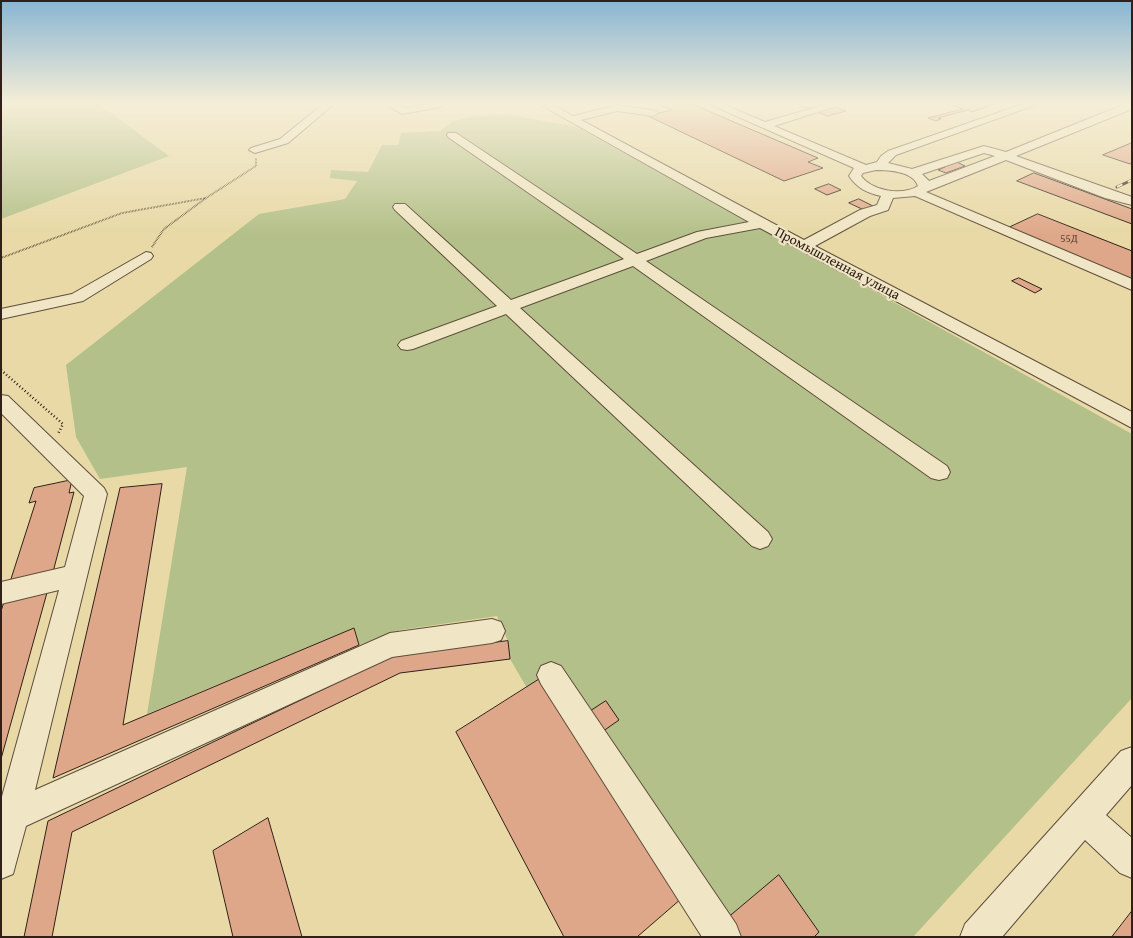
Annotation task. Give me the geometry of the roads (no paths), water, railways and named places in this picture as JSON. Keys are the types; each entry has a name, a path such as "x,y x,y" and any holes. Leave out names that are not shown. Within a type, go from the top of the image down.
{"street":[{"path":"255,150 261,148"},
{"path":"471,148 939,472"},
{"name":"Промышленная улица","path":"625,148 804,246 1132,421"},
{"path":"817,148 864,168"},
{"path":"881,166 885,158 892,153 907,148"},
{"path":"920,190 924,182 912,173 881,166 864,168 856,173 858,181 870,188 888,193 920,190 1026,148"},
{"path":"912,173 984,149 1110,195 1132,201"},
{"path":"920,190 1132,285"},
{"path":"804,246 865,213 882,207 888,193"},
{"path":"400,208 760,539"},
{"path":"407,345 702,235 763,223"},
{"path":"1,314 77,298 146,256"},
{"path":"1,401 96,494 1,862"},
{"path":"1,593 75,575"},
{"path":"13,816 390,645 492,631"},
{"path":"550,675 723,937"},
{"path":"978,937 1132,762"},
{"path":"1084,817 1132,861"}],"railway":[{"path":"1117,187 1132,180"}]}
